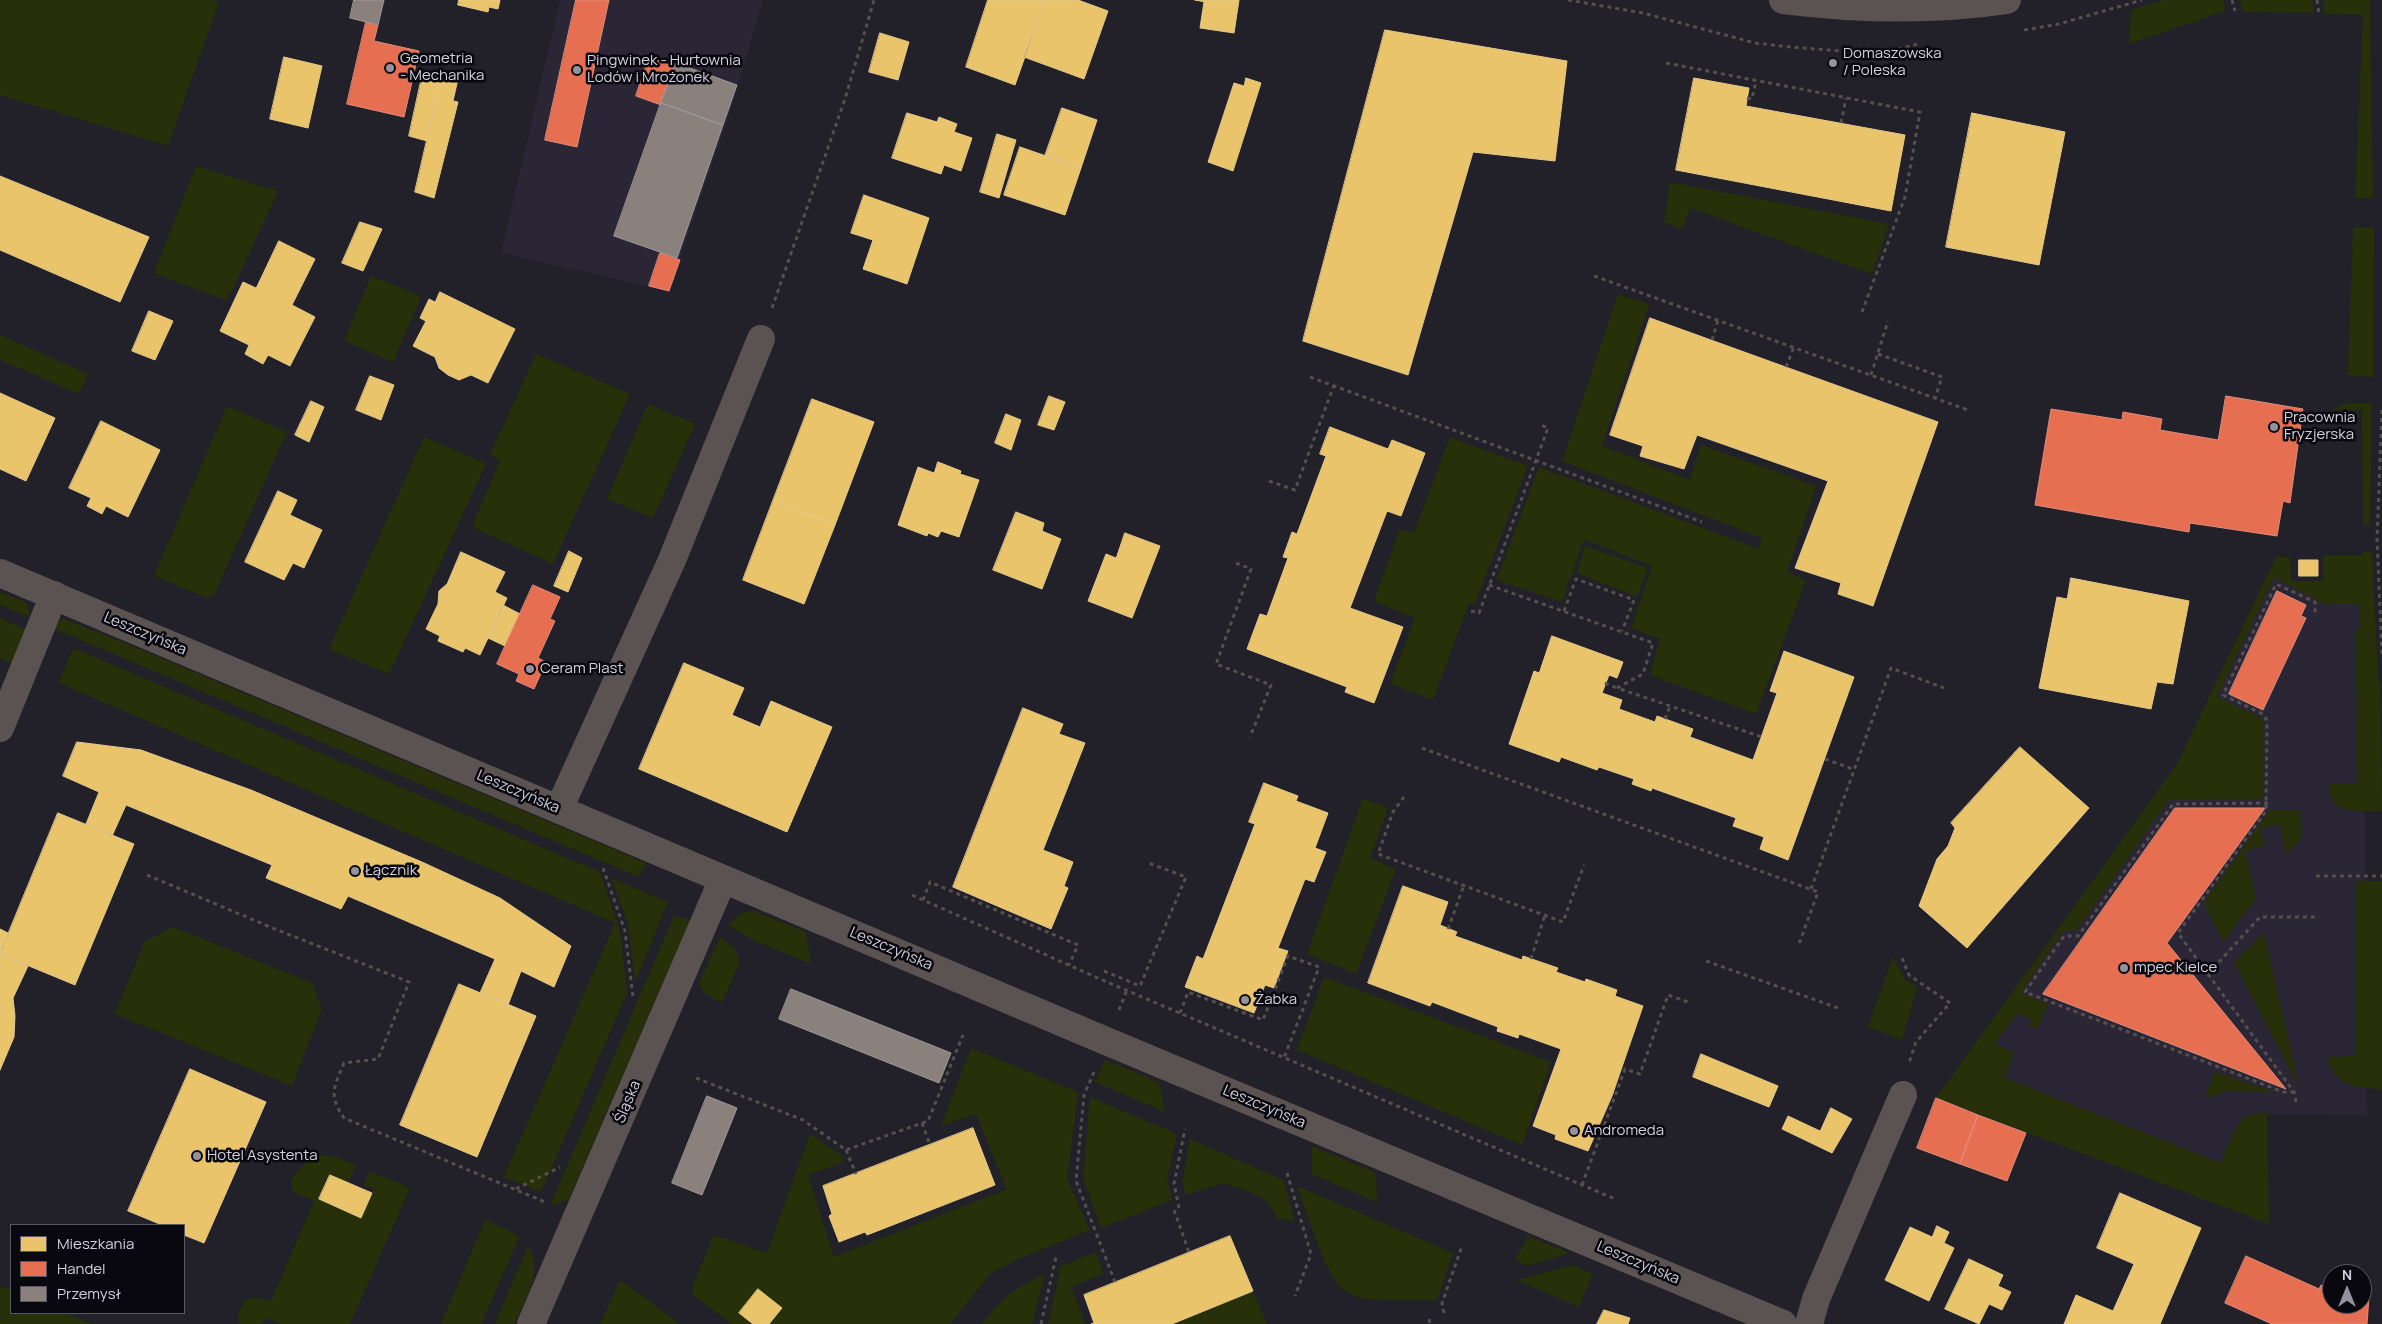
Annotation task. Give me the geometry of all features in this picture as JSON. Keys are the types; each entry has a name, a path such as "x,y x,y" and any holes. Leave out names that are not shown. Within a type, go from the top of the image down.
{"street":[{"path":"1783,0 1833,5 1911,6 1967,5 2007,0"},
{"path":"558,809 672,560 760,339"},
{"name":"Leszczyńska","path":"0,573 1106,1041 1783,1324"},
{"path":"0,728 54,595"},
{"name":"Śląska","path":"531,1324 723,879"},
{"path":"1810,1324 1816,1299 1903,1095"}],"path":[{"path":"760,339 846,99 874,0"},
{"path":"2232,0 2235,12"},
{"path":"2317,0 2319,14"},
{"path":"1666,64 1920,112 1905,197 1862,312"},
{"path":"1747,98 1752,99 1756,81"},
{"path":"1841,124 1846,98"},
{"path":"1594,276 1968,410"},
{"path":"1712,340 1718,320"},
{"path":"1871,375 1888,321"},
{"path":"1786,367 1794,348"},
{"path":"1878,354 1942,377 1935,398"},
{"path":"1310,376 1702,522"},
{"path":"1269,481 1295,490 1334,385"},
{"path":"2382,410 2376,539 2382,656"},
{"path":"1471,611 1478,613 1489,585 1548,428 1541,425"},
{"path":"1236,563 1252,569 1216,664 1271,685 1250,737"},
{"path":"1564,611 1576,579 1634,600 1622,632"},
{"path":"2296,1102 2294,1092 2178,933 2266,812 2268,804 2267,720 2263,714 2224,695 2276,584 2315,602 2315,613"},
{"path":"1489,585 1654,643 1642,674 1618,688"},
{"path":"1811,889 1891,668 1944,688"},
{"path":"1605,683 1762,737"},
{"path":"1665,719 1670,706"},
{"path":"1422,748 1818,892 1799,944"},
{"path":"1825,759 1855,770"},
{"path":"1404,797 1393,812 1378,854 1564,922 1584,865"},
{"path":"2268,804 2173,804 2078,936 2064,936 2025,992 2283,1092 2294,1092"},
{"path":"1104,970 1140,986 1186,877 1146,862"},
{"path":"603,868 626,931 633,996"},
{"path":"147,875 409,982 378,1059 344,1063 333,1091 336,1106 344,1118 545,1202"},
{"path":"2316,876 2382,876"},
{"path":"923,900 930,882 1078,945 1069,965"},
{"path":"1448,929 1464,885"},
{"path":"912,895 1284,1058 1615,1199"},
{"path":"1531,959 1545,915"},
{"path":"2208,974 2260,917 2316,917"},
{"path":"1180,1013 1188,992 1263,1020 1288,956 1319,967 1284,1058"},
{"path":"1902,958 1909,976 1950,1003 1916,1042 1901,1084 1903,1095"},
{"path":"1706,961 1841,1010"},
{"path":"1115,1282 1076,1182 1084,1095 1127,990"},
{"path":"1582,1185 1623,1069 1640,1074 1668,995 1691,1003"},
{"path":"846,1150 928,1122 963,1035"},
{"path":"696,1078 803,1120 846,1150 856,1174"},
{"path":"922,1123 930,1145"},
{"path":"1179,1208 1174,1184 1184,1129"},
{"path":"515,1190 560,1167"},
{"path":"1287,1173 1311,1254 1295,1296"},
{"path":"1174,1210 1189,1252"},
{"path":"1444,1313 1442,1303 1462,1246"},
{"path":"1041,1324 1056,1257"},
{"path":"1429,1320 1430,1324"}],"shaded area":[{"path":"560,0 763,0 726,125 669,291 501,253"},
{"path":"2323,555 2363,555 2367,1115 2267,1114 2269,1224 1936,1098 2177,764 2276,557 2290,557 2291,581 2323,581"}],"green space":[{"path":"0,0 211,0 219,2 168,146 0,95"},
{"path":"2163,0 2224,0 2225,11 2129,44 2131,10"},
{"path":"2240,0 2312,0 2314,13 2243,12"},
{"path":"2323,0 2370,0 2373,198 2355,198 2363,15 2324,14"},
{"path":"196,166 278,191 234,287 225,300 154,273"},
{"path":"1670,182 1889,224 1872,274 1690,208 1682,229 1664,222"},
{"path":"2353,227 2374,227 2373,377 2348,375"},
{"path":"371,276 421,296 393,362 344,341"},
{"path":"1618,294 1649,304 1602,446 1690,480 1701,445 1816,486 1787,572 1806,580 1756,714 1650,675 1660,639 1631,628 1652,566 1584,539 1562,602 1497,580 1539,467 1759,549 1762,538 1562,461"},
{"path":"0,335 88,374 79,394 0,360"},
{"path":"536,354 630,394 553,564 472,527 500,460 490,455"},
{"path":"2345,403 2372,403 2370,526 2363,526 2362,410 2333,410"},
{"path":"648,404 695,424 653,518 607,499"},
{"path":"227,406 287,432 214,595 207,598 154,576"},
{"path":"424,437 486,464 389,674 329,649"},
{"path":"1450,437 1528,466 1475,604 1469,603 1433,700 1390,684 1415,618 1374,601 1400,529 1414,533"},
{"path":"1585,546 1648,568 1637,597 1577,573"},
{"path":"2363,552 2372,552 2378,678 2380,685 2382,811 2355,811 2339,807 2330,794 2329,784 2357,784 2356,631 2359,630 2359,604 2324,604 2274,577 2217,697 2263,719 2264,799 2169,800 2076,931 2063,931 2021,993 2048,1004 2038,1028 2029,1027 2031,1019 2017,1014 1994,1044 2014,1052 2005,1078 2221,1163 2232,1136 2241,1121 2256,1113 2267,1113 2269,1224 1936,1098 2177,764 2276,557 2290,557 2291,581 2323,581 2323,555 2363,555"},
{"path":"0,592 27,603 30,617 0,605"},
{"path":"0,618 27,630 14,664 0,658"},
{"path":"64,619 646,863 639,877 50,627"},
{"path":"73,648 600,872 620,931 627,993 541,1192 504,1177 615,923 59,683"},
{"path":"1363,798 1388,808 1370,858 1396,869 1356,974 1307,954"},
{"path":"2270,810 2300,810 2301,838 2287,855 2279,824 2260,828 2264,846 2245,851 2256,899 2223,942 2204,902"},
{"path":"611,878 668,902 635,982 628,924"},
{"path":"2355,881 2382,881 2382,1089 2355,1086 2340,1079 2330,1066 2327,1057 2355,1056"},
{"path":"753,911 806,932 811,964 755,941 728,925 741,913"},
{"path":"674,916 690,920 569,1199 550,1206"},
{"path":"173,927 312,983 322,1009 292,1086 115,1014 145,941"},
{"path":"2264,933 2300,1089 2234,962"},
{"path":"720,937 735,949 740,961 722,1003 704,993 699,983"},
{"path":"1893,956 1904,979 1917,987 1902,1040 1868,1027"},
{"path":"1324,977 1551,1062 1522,1145 1297,1050"},
{"path":"971,1048 1078,1092 1067,1179 1090,1230 1018,1259 990,1274 950,1324 732,1324 693,1295 692,1287 714,1235 767,1253 810,1134 841,1155 843,1162 808,1175 834,1257 1007,1189 976,1114 941,1126"},
{"path":"1105,1060 1159,1082 1165,1112 1095,1082"},
{"path":"2215,1072 2274,1092 2226,1091 2211,1097 2205,1096"},
{"path":"1090,1097 1177,1134 1167,1180 1172,1200 1101,1228 1083,1178"},
{"path":"1190,1139 1283,1180 1295,1221 1278,1219 1267,1201 1244,1189 1222,1183 1186,1195 1182,1181"},
{"path":"1312,1146 1376,1173 1377,1202 1311,1174"},
{"path":"320,1155 332,1156 356,1165 348,1183 329,1175 319,1199 361,1218 374,1189 364,1185 370,1171 410,1188 350,1324 282,1324 267,1318 261,1324 239,1324 238,1315 245,1300 256,1297 271,1301 314,1201 296,1193 292,1188 291,1182 303,1165"},
{"path":"1297,1186 1453,1253 1437,1300 1359,1298 1339,1287 1324,1261"},
{"path":"485,1220 510,1231 519,1238 481,1324 441,1324"},
{"path":"1528,1236 1569,1253 1528,1266 1515,1260"},
{"path":"528,1246 533,1255 534,1275 527,1296 514,1324 495,1324"},
{"path":"1096,1252 1103,1274 1071,1287 1085,1324 1048,1324 1061,1266"},
{"path":"1573,1265 1593,1274 1579,1307 1516,1280"},
{"path":"1045,1274 1032,1324 982,1324 1010,1294"},
{"path":"620,1280 680,1324 600,1324"},
{"path":"0,1286 10,1290 10,1314 67,1314 92,1324 0,1324"},
{"path":"1253,1291 1267,1324 1172,1324"}],"building: Mieszkania":[{"path":"459,0 500,0 498,9 489,7 488,12 458,5"},
{"path":"988,0 1045,0 1015,85 966,67"},
{"path":"1045,0 1078,0 1108,11 1084,79 1024,57"},
{"path":"1195,0 1239,0 1234,33 1200,28 1204,2"},
{"path":"1385,30 1567,61 1555,161 1473,152 1408,375 1303,341"},
{"path":"880,33 909,42 898,80 869,72"},
{"path":"284,57 322,66 308,128 270,119"},
{"path":"423,72 442,75 427,141 409,136"},
{"path":"442,75 458,79 453,101 458,102 434,198 415,192"},
{"path":"1246,78 1261,83 1233,171 1208,162 1234,83 1244,86"},
{"path":"1694,78 1749,88 1746,106 1905,135 1891,211 1676,170"},
{"path":"1062,108 1097,120 1081,168 1045,156"},
{"path":"907,113 937,122 939,117 957,124 954,132 972,138 961,171 944,165 941,174 892,158"},
{"path":"1972,113 2065,132 2039,265 1946,247"},
{"path":"997,134 1016,140 999,198 980,192"},
{"path":"1020,147 1081,168 1065,215 1004,195"},
{"path":"0,176 149,237 120,302 0,250"},
{"path":"864,195 929,218 907,284 863,269 873,240 851,233"},
{"path":"360,222 382,229 363,271 342,263"},
{"path":"279,241 315,259 292,305 315,317 290,366 268,355 263,364 245,354 249,345 220,331 243,282 256,288"},
{"path":"440,292 515,329 488,383 471,375 459,380 448,375 439,368 435,357 413,346 426,321 420,318 429,299 435,302"},
{"path":"149,311 173,321 155,360 132,351"},
{"path":"1650,318 1938,422 1873,606 1838,594 1841,583 1795,568 1828,481 1697,435 1684,469 1640,456 1643,446 1610,435"},
{"path":"370,376 394,385 381,420 356,410"},
{"path":"0,393 55,418 26,481 0,469"},
{"path":"1049,396 1065,402 1054,430 1038,425"},
{"path":"812,399 874,422 835,525 773,501"},
{"path":"311,401 324,407 309,442 295,435"},
{"path":"1006,414 1021,420 1011,450 995,443"},
{"path":"101,421 160,450 128,517 106,506 102,514 87,506 91,498 69,488"},
{"path":"1330,427 1388,449 1392,440 1425,453 1401,516 1387,511 1350,608 1403,627 1374,703 1345,692 1347,687 1247,649 1260,614 1267,616 1288,558 1283,557 1292,532 1297,534 1326,456 1320,454"},
{"path":"938,462 961,471 960,474 979,480 959,537 941,531 938,537 928,533 927,536 898,525 918,467 934,473"},
{"path":"278,491 297,500 290,515 322,530 304,568 293,563 284,580 245,562"},
{"path":"773,501 835,525 804,604 743,580"},
{"path":"1016,512 1044,523 1042,531 1061,539 1042,589 993,570"},
{"path":"1125,533 1160,546 1132,618 1088,601 1106,554 1116,558"},
{"path":"569,551 582,558 568,592 554,586"},
{"path":"461,552 505,572 495,592 507,598 480,655 465,648 463,652 438,641 440,636 426,629 438,604 439,591 447,584"},
{"path":"2299,560 2318,560 2318,576 2299,576"},
{"path":"2071,578 2189,601 2173,684 2157,682 2151,709 2039,688 2057,597 2067,599"},
{"path":"503,605 520,614 505,646 488,638"},
{"path":"1552,636 1623,662 1617,678 1609,675 1602,693 1622,700 1619,709 1655,722 1657,716 1693,729 1690,737 1753,760 1777,693 1770,691 1784,651 1854,677 1788,860 1760,849 1764,837 1733,826 1736,818 1652,788 1651,791 1632,784 1634,779 1599,767 1597,770 1561,757 1559,762 1509,744 1534,671 1539,673"},
{"path":"684,663 744,688 732,715 760,727 771,701 832,727 787,832 639,769"},
{"path":"1023,708 1063,724 1059,734 1085,743 1043,850 1073,862 1064,886 1068,888 1051,929 953,887"},
{"name":"Łącznik","path":"77,742 141,750 251,790 422,862 500,898 571,946 554,987 521,971 508,1005 480,993 495,959 348,896 341,909 266,878 272,865 126,805 112,836 86,824 99,792 63,776"},
{"path":"2020,747 2089,808 1967,948 1919,906 1937,859 1948,846 1955,828 1951,823"},
{"path":"1264,783 1298,796 1296,801 1328,813 1315,848 1326,852 1314,882 1305,879 1278,948 1288,951 1274,988 1265,985 1254,1013 1185,987 1197,956 1203,959 1255,824 1249,822"},
{"path":"58,813 134,844 75,985 0,954"},
{"path":"1403,886 1448,902 1440,925 1457,932 1455,936 1522,960 1523,956 1558,968 1556,972 1585,982 1586,979 1617,990 1615,996 1643,1006 1612,1096 1588,1151 1555,1139 1556,1135 1533,1126 1561,1049 1519,1034 1518,1038 1497,1031 1498,1027 1432,1002 1430,1006 1368,983"},
{"path":"0,929 8,933 0,952"},
{"path":"0,954 28,966 13,998 15,1016 14,1037 0,1070"},
{"path":"459,984 536,1016 477,1157 400,1125"},
{"path":"1701,1054 1778,1086 1769,1107 1693,1077"},
{"name":"Hotel Asystenta","path":"190,1069 266,1102 204,1243 185,1235 185,1224 160,1224 128,1211"},
{"path":"1831,1108 1852,1119 1832,1153 1782,1129 1788,1116 1820,1131"},
{"path":"973,1128 995,1185 867,1235 865,1232 839,1242 829,1216 832,1214 823,1186"},
{"path":"330,1175 372,1193 361,1218 319,1199"},
{"path":"2120,1193 2201,1228 2160,1324 2064,1324 2076,1295 2113,1311 2134,1264 2097,1248"},
{"path":"1937,1226 1949,1232 1944,1243 1954,1248 1929,1301 1885,1280 1910,1227 1932,1237"},
{"path":"1230,1236 1253,1291 1172,1324 1091,1324 1094,1323 1084,1295"},
{"path":"1969,1259 2003,1275 1998,1286 2011,1292 2002,1310 1989,1304 1979,1324 1945,1309"},
{"path":"758,1289 782,1308 769,1324 753,1324 739,1313"},
{"path":"1604,1310 1630,1318 1628,1324 1597,1324"}],"building: Handel":[{"name":"Pingwinek - Hurtownia Lodów i Mrożonek","path":"576,0 609,0 577,147 545,140"},
{"path":"366,22 378,25 374,41 419,51 404,117 347,104"},
{"path":"649,57 674,67 661,105 636,96"},
{"path":"660,253 680,260 669,291 649,286"},
{"path":"2226,396 2303,409 2290,503 2283,501 2277,536 2190,523 2189,532 2035,505 2051,409 2122,420 2123,412 2162,419 2160,430 2218,440"},
{"path":"533,585 560,597 550,619 555,621 538,658 546,662 534,689 516,681 519,674 497,664"},
{"path":"2277,591 2306,605 2301,616 2306,618 2263,710 2229,694"},
{"name":"mpec Kielce","path":"2175,808 2265,808 2167,943 2286,1089 2043,994"},
{"path":"1936,1098 1978,1115 1960,1164 1917,1148"},
{"path":"1978,1115 2026,1133 2007,1181 1960,1164"},
{"path":"2246,1256 2319,1289 2322,1285 2322,1314 2368,1314 2367,1324 2272,1324 2225,1303"}],"building: Przemysł":[{"path":"354,0 384,0 378,25 350,18"},
{"path":"676,63 737,85 723,125 661,103"},
{"path":"661,103 723,125 677,258 614,236"},
{"path":"791,989 951,1053 939,1083 779,1019"},
{"path":"707,1096 737,1108 702,1195 672,1183"}],"place":[{"name":"Domaszowska / Poleska","path":"1833,63"},
{"name":"Geometria - Mechanika","path":"390,68"},
{"name":"Pingwinek - Hurtownia Lodów i Mrożonek","path":"577,70"},
{"name":"Pracownia Fryzjerska","path":"2274,427"},
{"name":"Ceram Plast","path":"530,669"},
{"name":"Łącznik","path":"355,871"},
{"name":"mpec Kielce","path":"2124,968"},
{"name":"Żabka","path":"1245,1000"},
{"name":"Andromeda","path":"1574,1131"},
{"name":"Hotel Asystenta","path":"197,1156"}]}
